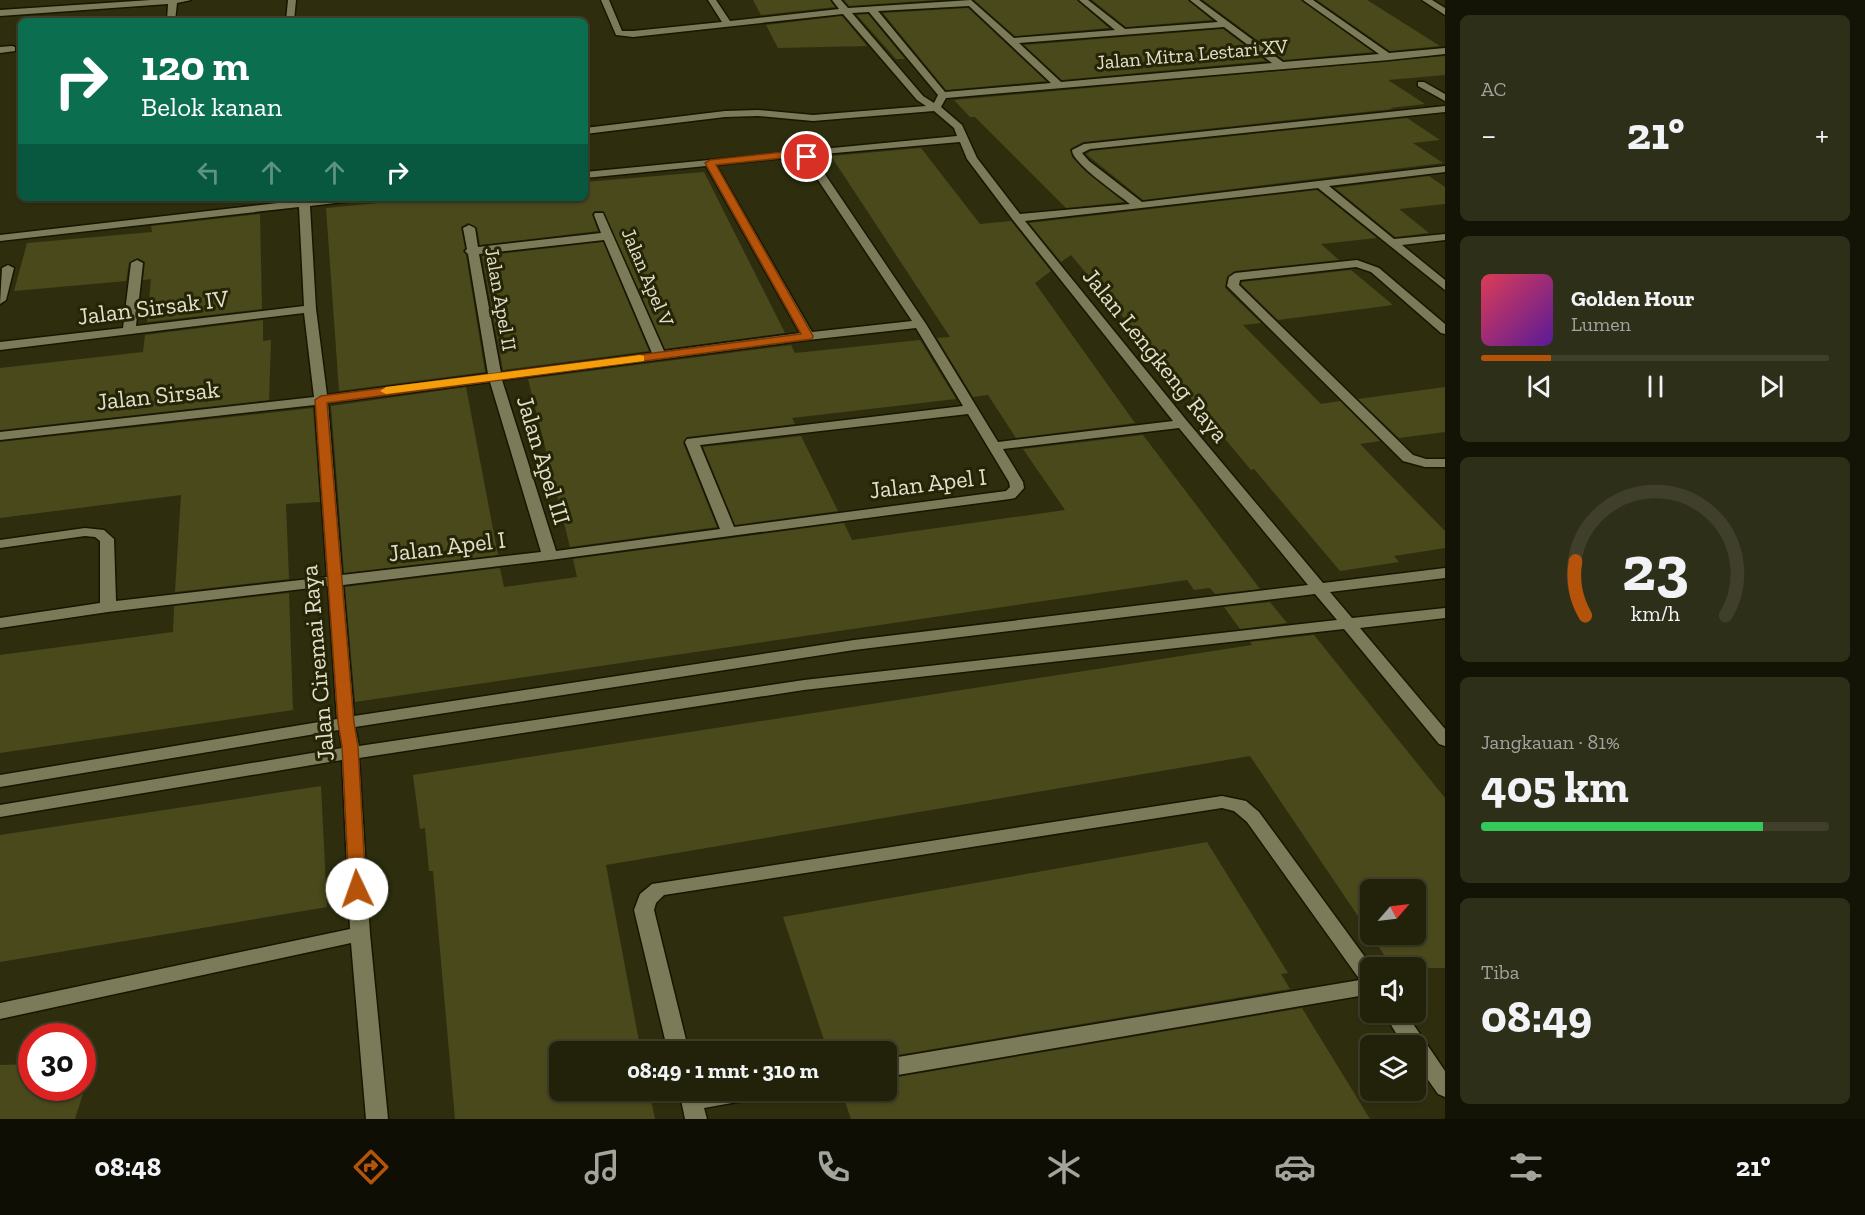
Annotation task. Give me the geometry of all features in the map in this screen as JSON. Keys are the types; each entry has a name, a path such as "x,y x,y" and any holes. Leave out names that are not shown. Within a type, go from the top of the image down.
{"street":[{"path":"171,18 173,0"},
{"path":"0,13 187,0"},
{"path":"290,18 292,0"},
{"path":"604,0 619,33 633,34 845,11 970,1 1057,83"},
{"path":"712,0 728,24"},
{"name":"Jalan Lengkeng Raya","path":"836,0 920,98 950,118 981,172 1017,218 1182,423 1322,591 1348,626 1445,740"},
{"path":"1083,0 1123,32"},
{"path":"1194,0 1279,64"},
{"path":"1307,0 1389,57"},
{"path":"1427,0 1445,12"},
{"path":"588,131 724,114 758,113 824,118 936,108 943,94 872,10"},
{"path":"1013,41 1226,24"},
{"path":"0,50 12,49"},
{"name":"Jalan Mitra Lestari XV","path":"943,94 1445,51"},
{"path":"1421,84 1445,98"},
{"path":"1140,206 1085,163 1076,152 1078,149 1088,146 1445,109"},
{"path":"588,175 805,153 960,133"},
{"name":"Jalan Apel I","path":"0,623 108,607 336,583 550,556 1011,495 1017,488 1017,482 974,409 805,153"},
{"path":"710,163 808,336"},
{"path":"1017,218 1140,206 1445,169"},
{"path":"1320,185 1445,286"},
{"path":"0,238 323,201"},
{"name":"Jalan Ciremai Raya","path":"304,203 310,309 321,400 348,738 360,934 377,1119"},
{"name":"Jalan Apel V","path":"599,215 660,356"},
{"name":"Jalan Apel II","path":"469,228 471,251 495,377"},
{"path":"471,251 609,236"},
{"path":"1391,243 1445,237"},
{"path":"129,331 137,263"},
{"path":"1445,330 1375,270 1364,265 1349,264 1235,277 1233,286 1408,458 1425,464 1445,463"},
{"path":"0,300 8,268"},
{"name":"Jalan Sirsak IV","path":"0,346 310,309"},
{"name":"Jalan Sirsak","path":"0,436 321,400 808,336 920,324"},
{"name":"Jalan Apel III","path":"495,377 550,556"},
{"path":"729,532 692,442 974,409"},
{"path":"995,446 1182,423"},
{"path":"0,544 85,532 99,533 107,539 108,607"},
{"path":"0,811 348,738 854,645 1322,591 1445,573"},
{"path":"0,781 804,685 1445,614"},
{"path":"676,1041 644,910 647,899 659,889 1222,802 1240,806 1253,817 1360,965"},
{"path":"0,1011 360,934"},
{"path":"897,1066 1360,988"},
{"path":"1401,1023 1445,1088"}],"building":[{"path":"753,0 830,0 835,7 761,15"},
{"path":"844,0 936,0 849,6"},
{"path":"974,0 1077,0 1109,28 1015,36"},
{"path":"1092,0 1188,0 1212,20 1126,27"},
{"path":"1203,0 1301,0 1373,52 1284,60"},
{"path":"1317,0 1367,0 1440,46 1390,51"},
{"path":"968,8 1046,81 946,90 883,13"},
{"path":"868,14 905,59 896,59 857,15"},
{"path":"842,16 867,46 778,48 766,25"},
{"path":"1223,29 1266,61 1062,80 1024,45"},
{"path":"1445,56 1445,75 1388,80 1425,104 1083,142 1070,149 1072,157 1086,172 1124,202 1066,208 975,117 970,117 954,100"},
{"path":"1407,118 1440,140 1413,143 1443,163 1143,200 1086,154 1091,151"},
{"path":"921,148 980,224 1011,221 1051,271 1035,283 1135,423 1016,438 988,395 973,397 937,338 950,337 831,156"},
{"path":"704,172 785,333 665,349 603,211 595,211 592,214 598,231 480,245 477,228 468,223 461,227 465,248 463,251 466,255 485,372 339,391 326,208 400,201 588,201 588,182"},
{"path":"1429,176 1445,187 1445,204 1399,209 1429,233 1395,237 1335,188"},
{"path":"1317,190 1377,238 1321,244 1339,260 1235,271 1227,277 1225,288 1261,323 1243,325 1321,404 1340,401 1380,441 1360,444 1445,531 1445,548 1394,556 1399,562 1340,571 1254,469 1251,470 1071,255 1061,262 1029,223"},
{"path":"260,214 262,309 147,322 151,279 143,280 145,262 138,258 129,263 126,281 14,291 27,243 152,232 151,226"},
{"path":"603,242 649,351 503,370 482,256"},
{"path":"1351,270 1393,305 1278,320 1241,284 1242,282"},
{"path":"263,320 263,341 271,340 269,400 0,430 0,368 143,352 145,335"},
{"path":"920,340 956,399 792,418 795,424 687,437 683,443 717,527 570,547 528,379 791,345 795,353"},
{"path":"466,387 498,555 344,573 331,406"},
{"path":"1445,387 1445,432 1399,438 1358,399"},
{"path":"313,408 320,502 286,504 289,579 175,592 181,495 0,518 0,442"},
{"path":"1143,435 1260,589 1215,594 1210,588 1194,590 1187,580 355,702 345,587 500,568 504,587 577,577 573,559 844,523 852,540 1065,510 1023,449"},
{"path":"801,436 838,511 735,525 703,447"},
{"path":"289,593 293,710 0,753 0,655 173,632 174,606"},
{"path":"1270,602 1287,623 1240,629 1224,607"},
{"path":"1314,635 1445,798 1445,968 1426,968 1426,957 1386,957 1377,945 1426,945 1426,879 1360,879 1360,919 1250,756 606,865 639,1041 549,1041 549,1101 651,1101 655,1119 455,1119 433,871 429,871 425,828 420,829 413,775 1252,645 1250,642"},
{"path":"321,786 327,907 0,962 0,835"},
{"path":"1207,842 1288,973 1281,974 1290,989 897,1055 897,1041 824,1041 783,917"},
{"path":"1302,1008 1370,1119 851,1119 845,1101 897,1101 897,1077"},
{"path":"18,1064 18,1101 81,1101 75,1119 0,1119 0,1065"}],"slow traffic":[{"path":"386,391 640,358"}],"route":[{"path":"357,889 350,746 346,723 321,400 808,336 710,163 805,153 807,157"}]}
